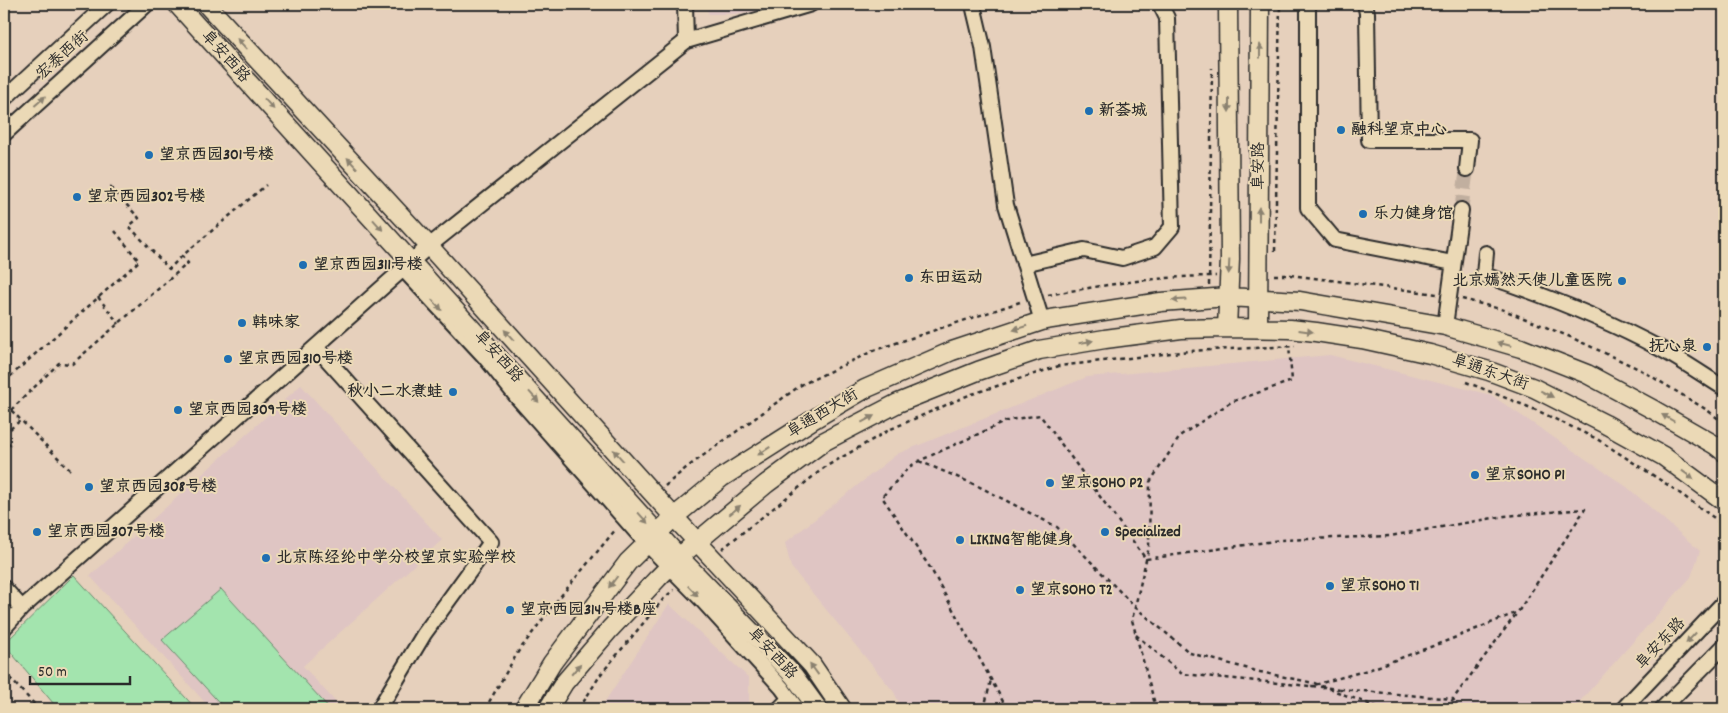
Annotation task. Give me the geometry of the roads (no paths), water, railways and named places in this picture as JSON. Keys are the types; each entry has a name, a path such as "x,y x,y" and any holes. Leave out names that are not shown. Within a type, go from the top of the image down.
{"main road":[{"name":"阜安西路","path":"177,4 652,539 794,676 818,709"},
{"name":"阜安西路","path":"206,4 429,246 674,517 812,665 842,709"},
{"name":"阜安路","path":"1219,328 1228,297 1230,232 1228,4"},
{"name":"阜安路","path":"1258,328 1265,298 1259,236 1260,4"},
{"path":"1230,232 1242,243 1250,242 1259,236"},
{"name":"阜通西大街","path":"524,709 552,663 628,562 674,517 721,478 865,389 952,351 1042,321 1161,302 1228,297"},
{"name":"阜通东大街","path":"1228,297 1300,301 1445,326 1521,348 1586,374 1654,410 1724,452"},
{"name":"阜通西大街","path":"548,709 564,683 610,629 674,562 766,484 822,442 898,403 978,371 1039,350 1115,337 1181,329 1219,328"},
{"name":"阜通东大街","path":"1219,328 1290,329 1362,339 1430,354 1498,374 1534,388 1663,456 1724,501"}],"street":[{"name":"宏泰西街","path":"4,100 107,4"},
{"name":"宏泰西街","path":"4,134 147,4"},
{"path":"685,4 686,41"},
{"path":"4,628 22,608 429,246 686,41 811,4"},
{"path":"974,4 983,47 1006,205 1042,321"},
{"path":"1024,264 1084,250 1122,258 1155,247 1172,227 1167,18 1160,4"},
{"path":"1308,4 1308,208 1335,240 1453,263"},
{"path":"1365,4 1367,13 1368,140 1470,140 1467,169"},
{"path":"1445,326 1461,210"},
{"path":"1486,253 1484,275 1599,318 1661,349 1724,388"},
{"path":"316,347 491,542 424,634 379,709"},
{"path":"674,562 684,581 782,688 793,704 779,709"},
{"path":"4,588 22,608"},
{"name":"阜安东路","path":"1623,709 1724,602"},
{"path":"1662,709 1724,646"}],"tunnel":[{"path":"1461,210 1467,169"}],"place":[{"name":"新荟城","path":"1089,111"},
{"name":"融科望京中心","path":"1341,130"},
{"name":"望京西园301号楼","path":"149,155"},
{"name":"望京西园302号楼","path":"77,197"},
{"name":"乐力健身馆","path":"1363,214"},
{"name":"望京西园311号楼","path":"303,265"},
{"name":"东田运动","path":"909,278"},
{"name":"北京嫣然天使儿童医院","path":"1622,281"},
{"name":"韩味家","path":"242,323"},
{"name":"抚心泉","path":"1707,347"},
{"name":"望京西园310号楼","path":"228,359"},
{"name":"秋小二水煮蛙","path":"453,392"},
{"name":"望京西园309号楼","path":"178,410"},
{"name":"望京SOHO P1","path":"1475,475"},
{"name":"望京SOHO P2","path":"1050,483"},
{"name":"望京西园308号楼","path":"89,487"},
{"name":"望京西园307号楼","path":"37,532"},
{"name":"Specialized","path":"1105,532"},
{"name":"LIKING智能健身","path":"960,540"},
{"name":"北京陈经纶中学分校望京实验学校","path":"266,558"},
{"name":"望京SOHO T1","path":"1330,586"},
{"name":"望京SOHO T2","path":"1020,590"},
{"name":"望京西园314号楼B座","path":"510,610"}]}
